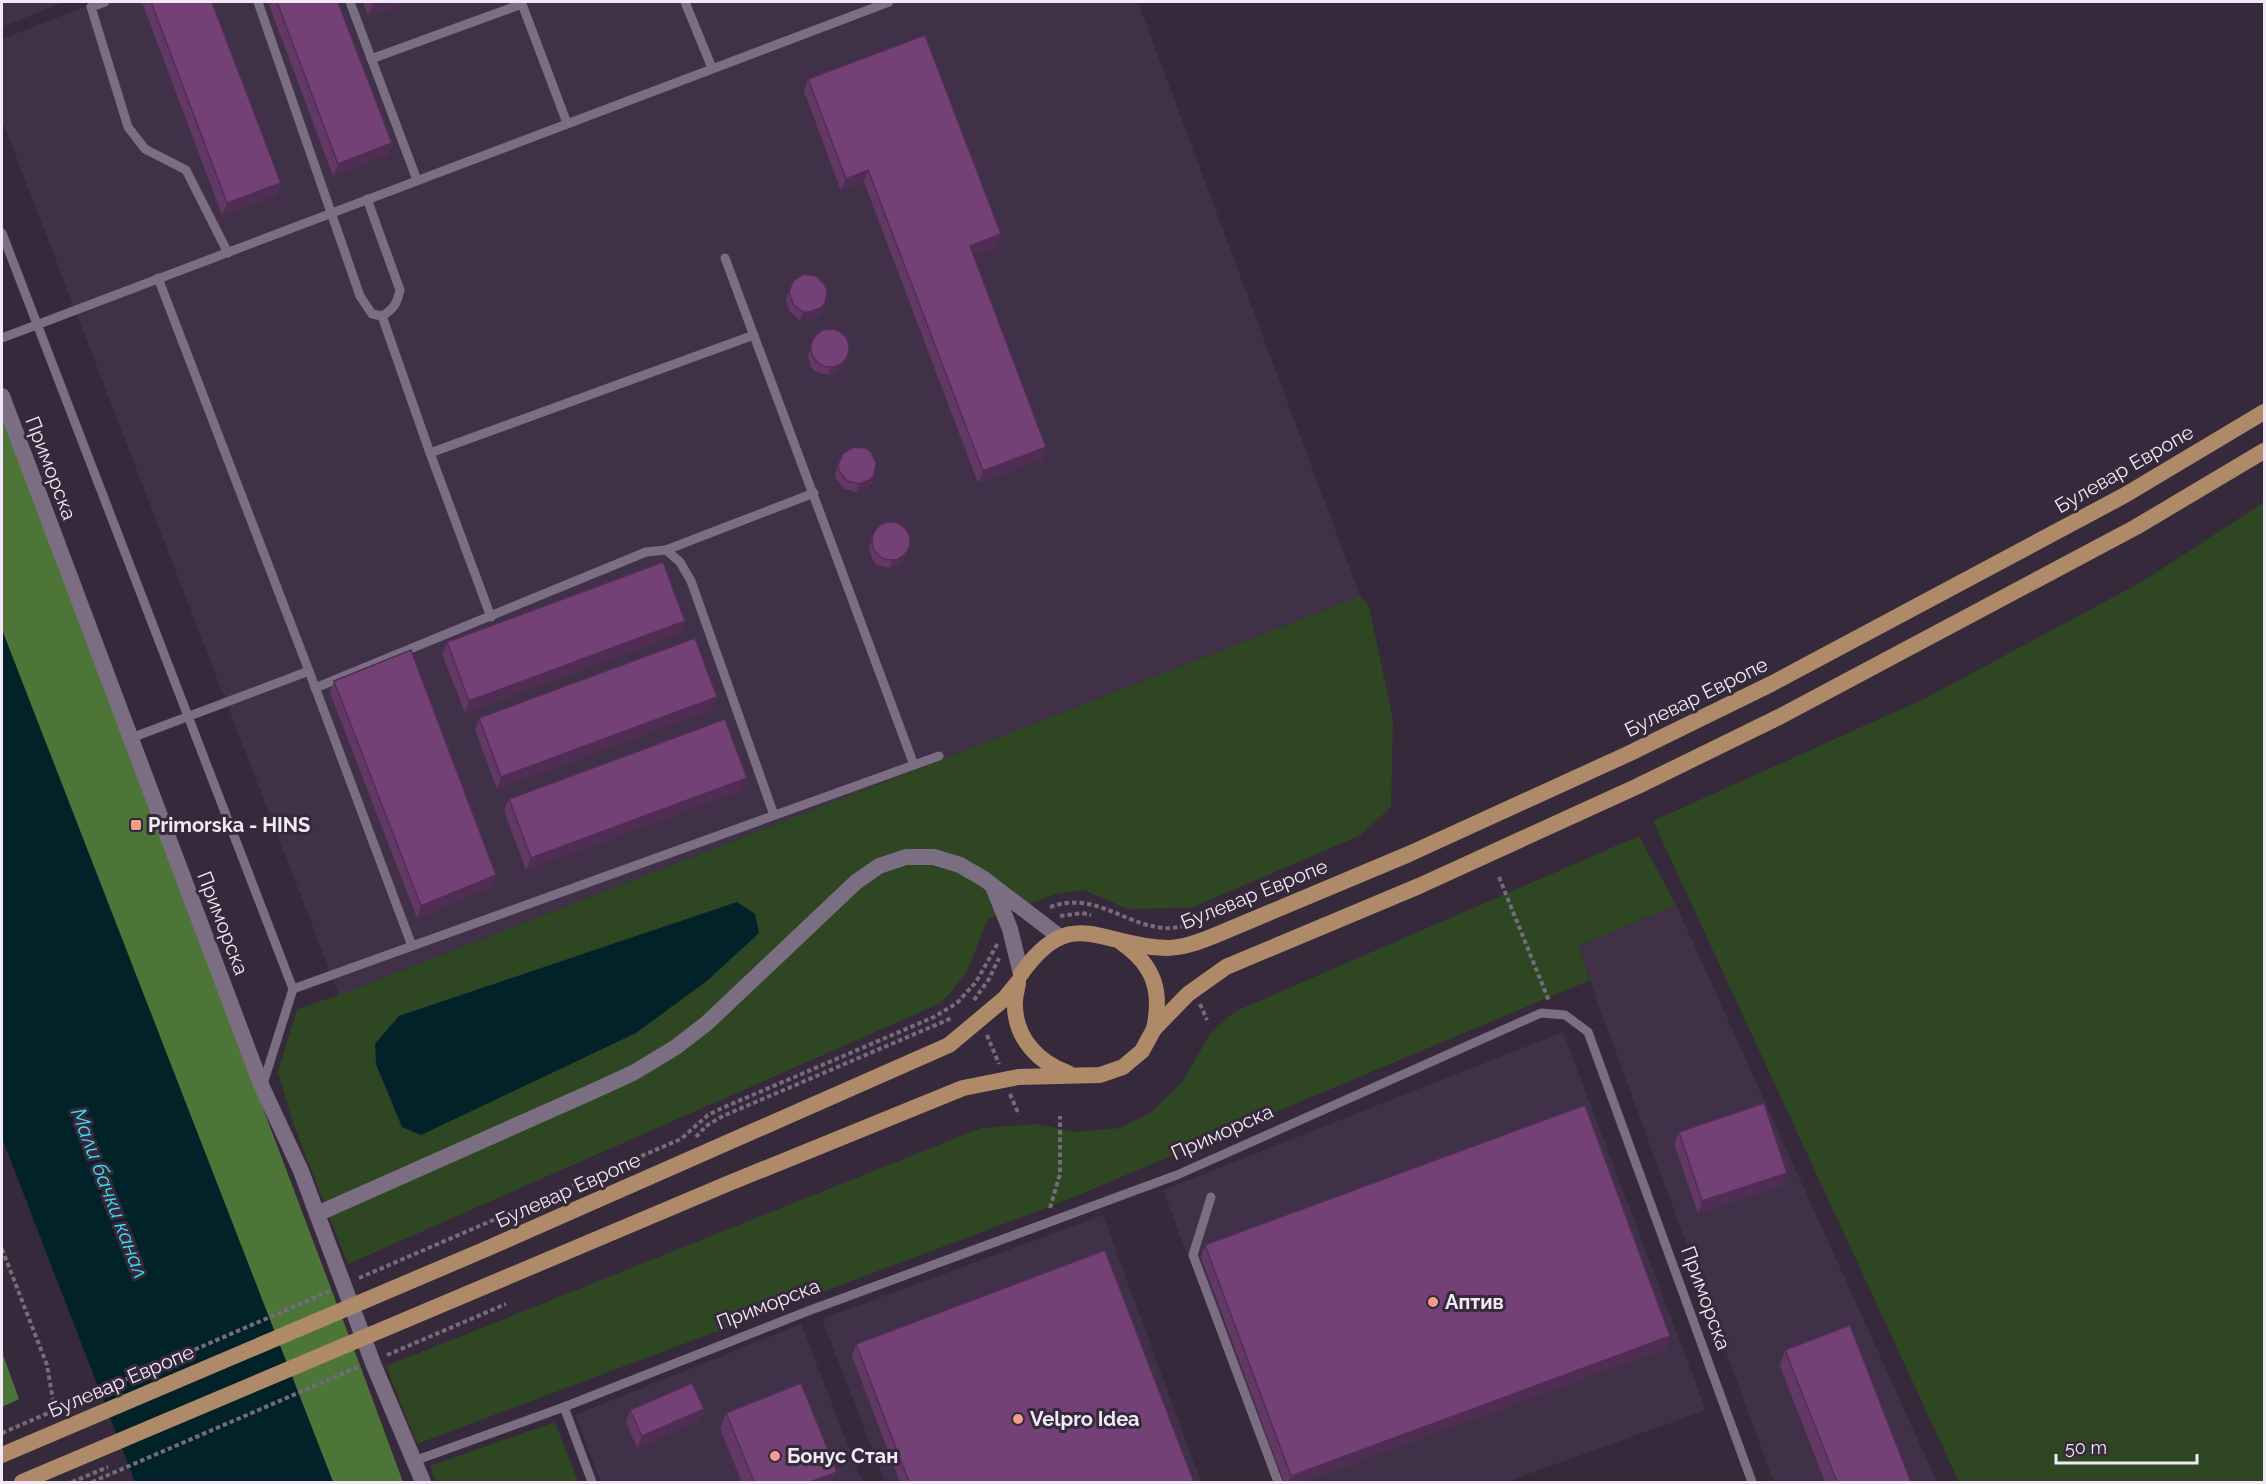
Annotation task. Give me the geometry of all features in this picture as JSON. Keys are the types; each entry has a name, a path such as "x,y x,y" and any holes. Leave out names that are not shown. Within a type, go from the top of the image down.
{"main road":[{"name":"Булевар Европе","path":"2,1455 486,1249 949,1045 1004,999 1033,957 1060,937 1077,933 1096,933 1119,941 1168,948 1191,944 1409,854 1628,754 1771,684 2126,495 2265,412"},
{"name":"Булевар Европе","path":"22,1482 727,1184 963,1088 1018,1077 1100,1075 1123,1066 1142,1051 1154,1029 1188,994 1227,968 1419,886 1638,786 1781,716 2136,527 2265,451"},
{"name":"Булевар Европе","path":"1119,941 1136,953 1149,969 1156,988 1158,1009 1154,1029"},
{"name":"Булевар Европе","path":"1020,978 1015,1006 1020,1030 1033,1052 1052,1067 1075,1076"}],"street":[{"name":"Приморска","path":"2,396 262,1087 301,1172 374,1366 423,1482"},
{"path":"317,1214 633,1073 676,1047 707,1023 856,882 879,866 906,857 934,857 960,865 984,879 1060,937"},
{"path":"993,888 1011,934 1020,978"}],"lane":[{"path":"105,2 91,7 128,127 145,149 186,170 228,253"},
{"path":"258,2 360,296 372,314 382,316 392,310 400,290 367,199"},
{"path":"350,2 417,180"},
{"path":"685,2 712,69"},
{"path":"2,338 889,2"},
{"path":"371,59 522,4 567,123"},
{"path":"2,233 293,989 262,1087"},
{"path":"725,258 914,765"},
{"path":"158,279 412,946"},
{"path":"382,316 491,617"},
{"path":"430,453 754,335"},
{"path":"315,688 646,552 666,550 814,493"},
{"path":"666,550 680,562 691,581 774,815"},
{"path":"131,738 309,671"},
{"path":"293,989 939,756"},
{"name":"Приморска","path":"414,1461 564,1407 808,1311 1198,1166 1541,1013 1565,1015 1588,1032 1752,1482"},
{"path":"1211,1197 1193,1255 1278,1482"},
{"path":"564,1407 592,1482"}],"path":[{"path":"1499,877 1554,1014"},
{"path":"1034,918 1061,903 1091,903 1163,928 1177,927 1256,897"},
{"path":"1034,918 1083,913 1093,915"},
{"path":"967,1006 989,979 1011,934"},
{"path":"354,1281 681,1139 703,1119 720,1109 934,1017 957,1003 976,982 995,946 1011,934"},
{"path":"973,1001 1019,1115"},
{"path":"692,1140 706,1126 723,1116 928,1030 956,1016"},
{"path":"1046,1223 1060,1174 1060,1116"},
{"path":"2,1249 46,1365 57,1417"},
{"path":"2,1433 332,1290"},
{"path":"386,1355 506,1304"},
{"path":"92,1482 364,1365"},
{"path":"78,1472 82,1482"}],"shaded area":[{"path":"2,2 64,2 2,27"},
{"path":"97,2 1138,2 1360,596 339,995 2,120 2,39"},
{"path":"1676,905 1937,1482 1774,1482 1597,1001 1579,946"},
{"name":"Аптив","path":"1563,1032 1706,1410 1506,1482 1273,1482 1163,1190"},
{"name":"Velpro Idea","path":"1103,1215 1201,1482 885,1482 822,1319"},
{"path":"801,1324 862,1482 601,1482 575,1415"}],"green space":[{"path":"2,416 403,1482 333,1482 2,630"},
{"path":"2264,502 2264,1482 1959,1482 1653,821 1926,698 2145,580"},
{"path":"1360,596 1369,606 1393,720 1391,807 1361,835 1191,908 1128,909 1084,890 1056,894 988,919 966,974 941,1003 348,1264 293,1123 278,1072 297,1009 339,995"},
{"path":"1639,836 1676,905 1579,946 1590,980 1062,1202 417,1444 386,1366 981,1128 1038,1124 1075,1132 1120,1128 1150,1113 1183,1081 1210,1034 1234,1012"},
{"path":"2,1352 19,1399 2,1407"},
{"path":"555,1422 578,1482 436,1482 430,1466"}],"water":[{"name":"Мали бачки канал","path":"2,630 333,1482 135,1482 2,1138"},
{"path":"737,902 755,914 759,933 708,980 636,1033 421,1135 402,1127 376,1064 375,1044 399,1016"}],"building":[{"path":"151,2 212,2 281,183 227,203"},
{"path":"277,2 338,2 392,143 338,164"},
{"path":"925,35 1001,234 970,246 1046,447 983,471 868,170 846,179 808,79"},
{"path":"804,274 816,276 825,285 827,291 825,303 821,308 809,312 803,312 793,304 789,292 793,281"},
{"path":"830,329 843,335 849,348 843,361 830,367 817,361 811,348 817,335"},
{"path":"854,447 866,448 871,452 876,463 874,475 870,480 859,484 847,481 839,471 838,465 843,453"},
{"path":"891,522 904,528 910,541 904,554 891,560 878,554 872,541 878,528"},
{"path":"663,562 685,621 469,701 447,642"},
{"path":"695,638 717,697 501,777 479,718"},
{"path":"411,650 496,875 421,906 334,681"},
{"path":"725,719 747,778 531,858 509,799"},
{"path":"1764,1103 1787,1173 1702,1201 1679,1132"},
{"name":"Аптив","path":"1585,1105 1670,1336 1291,1476 1205,1245"},
{"name":"Velpro Idea","path":"1105,1250 1194,1482 909,1482 856,1344"},
{"path":"1850,1325 1911,1482 1837,1482 1785,1350"},
{"path":"692,1383 704,1409 642,1436 630,1410"},
{"name":"Бонус Стан","path":"801,1383 837,1472 810,1482 754,1482 726,1413"}],"place":[{"name":"Primorska - HINS","path":"136,825"},
{"name":"Аптив","path":"1433,1302"},
{"name":"Velpro Idea","path":"1018,1419"},
{"name":"Бонус Стан","path":"775,1456"}]}
